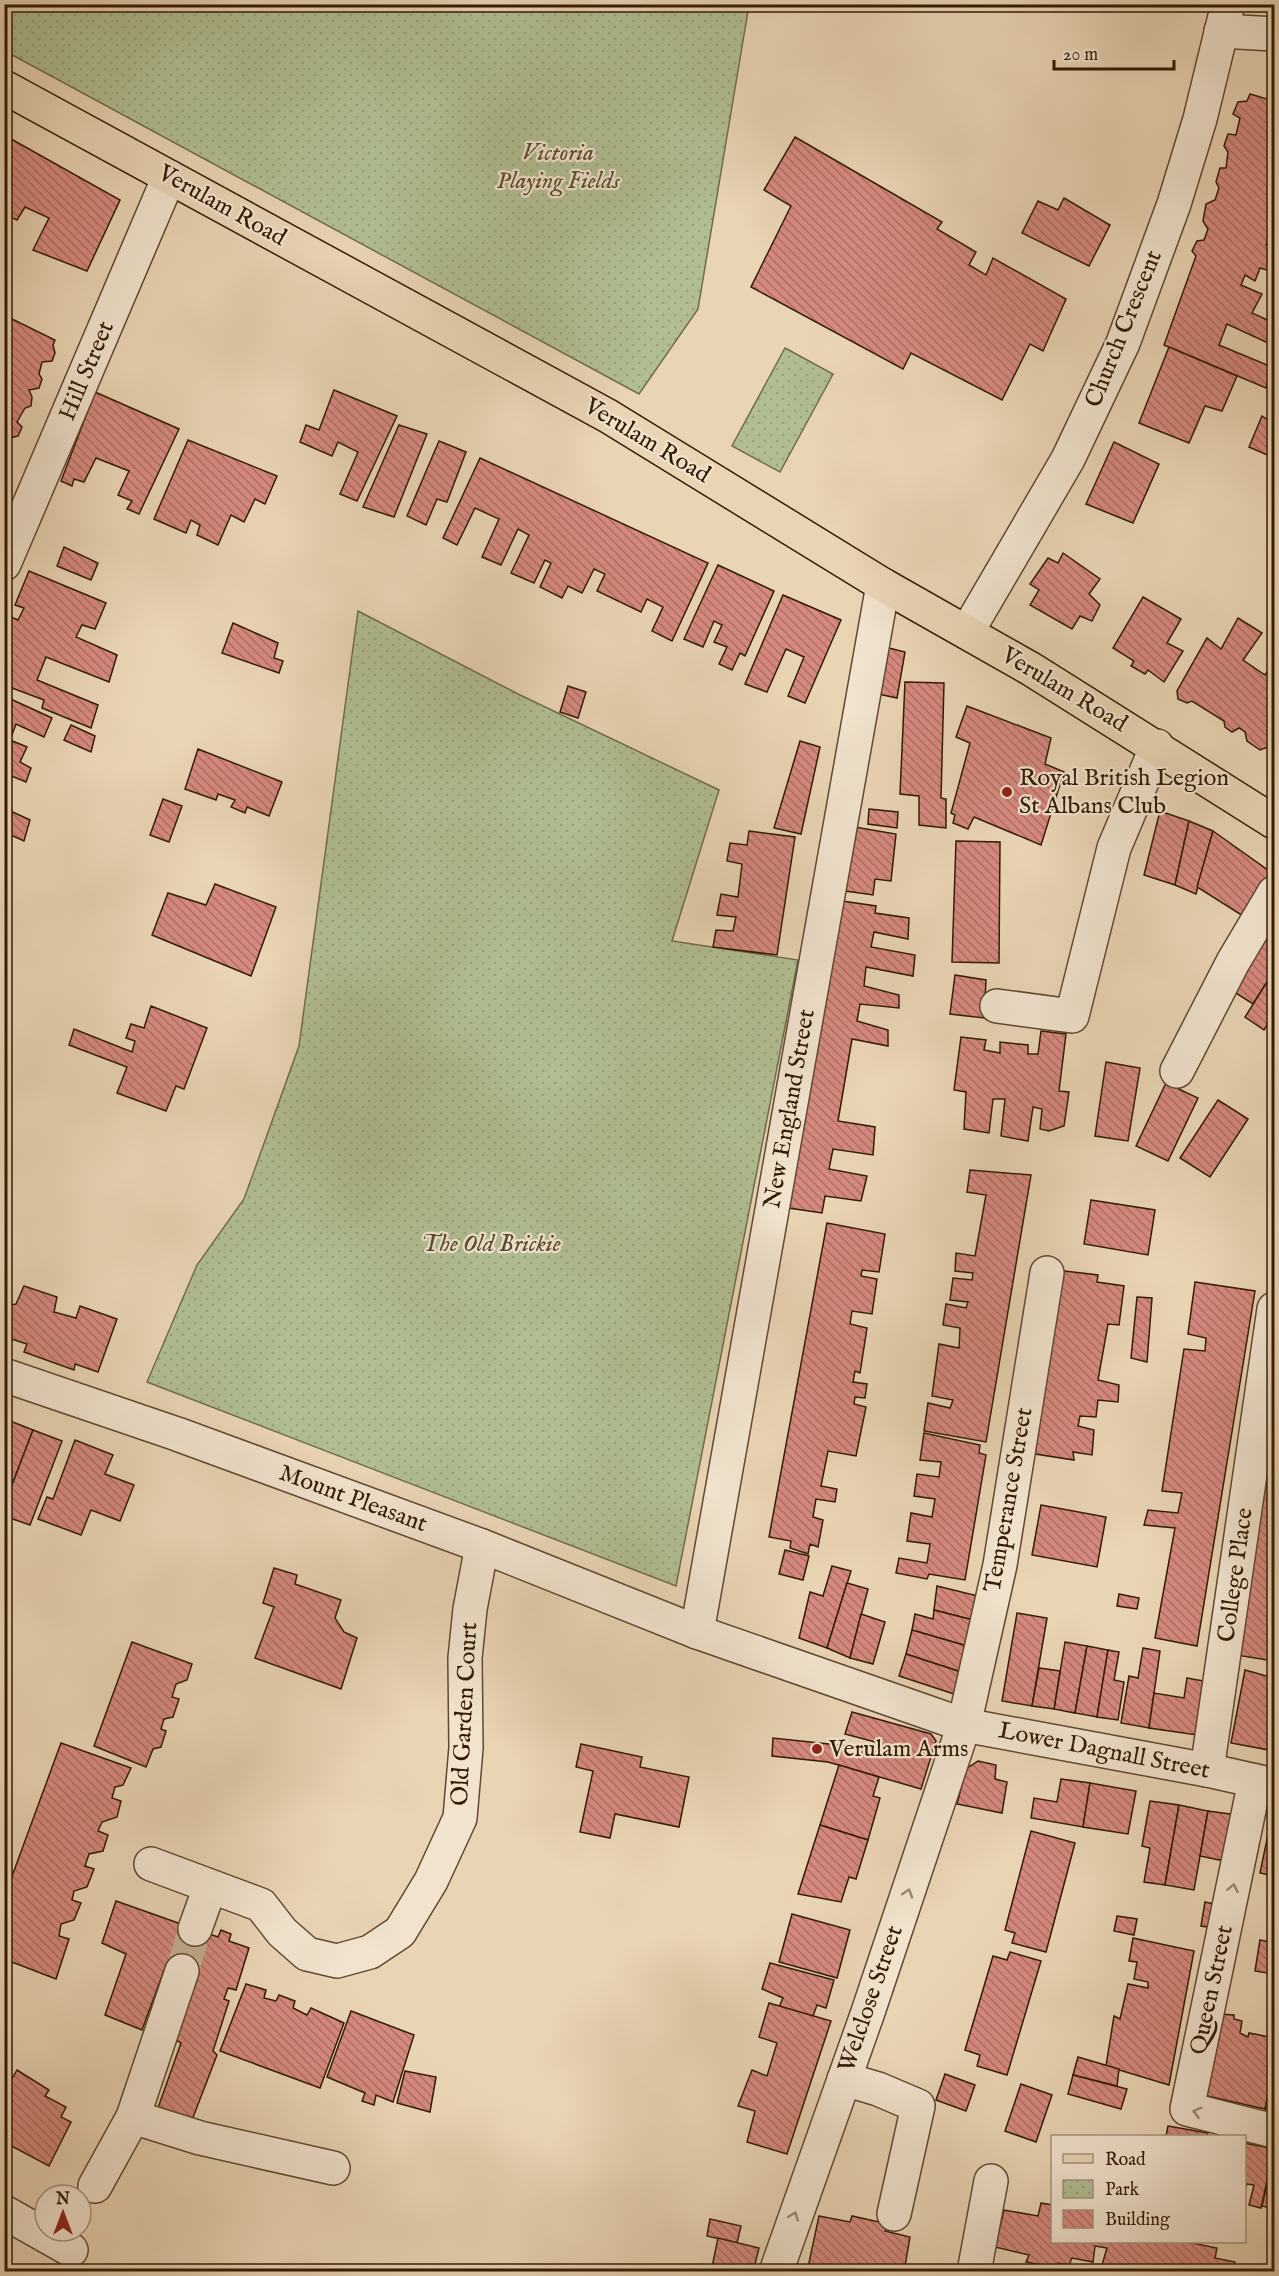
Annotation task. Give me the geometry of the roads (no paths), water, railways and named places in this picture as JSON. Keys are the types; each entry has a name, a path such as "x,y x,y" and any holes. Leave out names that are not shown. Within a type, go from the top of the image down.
{"main road":[{"name":"Verulam Road","path":"4,87 608,416 884,585 1157,746 1275,822"}],"street":[{"path":"1225,18 1275,34"},
{"name":"Church Crescent","path":"967,632 1068,459 1123,343 1174,204 1200,119 1225,18"},
{"name":"Hill Street","path":"4,564 169,177"},
{"name":"New England Street","path":"697,1632 884,585"},
{"path":"998,1006 1072,1016 1114,848 1157,746"},
{"path":"1177,1071 1233,962 1275,893"},
{"name":"Temperance Street","path":"964,1725 1000,1565 1047,1273"},
{"name":"College Place","path":"1207,1770 1275,1309"},
{"name":"Mount Pleasant","path":"4,1375 177,1434 482,1546 697,1632"},
{"name":"Old Garden Court","path":"151,1864 261,1905 282,1932 307,1954 337,1961 370,1952 400,1932 431,1881 460,1818 466,1748 465,1658 470,1609 482,1546"},
{"name":"Lower Dagnall Street","path":"697,1632 964,1725 1265,1783"},
{"name":"Welclose Street","path":"776,2271 964,1725"},
{"name":"Queen Street","path":"1265,1783 1187,2109 1275,2131"},
{"path":"195,1929 210,1887"},
{"path":"95,2186 133,2117 182,1971"},
{"path":"844,2079 878,2089 918,2106 894,2214"},
{"path":"133,2117 200,2138 333,2168"},
{"path":"974,2271 991,2181"},
{"path":"4,2212 71,2250"}],"tunnel":[{"path":"182,1971 195,1929"}],"place":[{"name":"Royal British Legion St Albans Club","path":"1007,792"},
{"name":"Verulam Arms","path":"817,1749"}],"park label":[{"name":"Victoria Playing Fields","path":"558,167"},
{"name":"The Old Brickie","path":"491,1244"}]}
